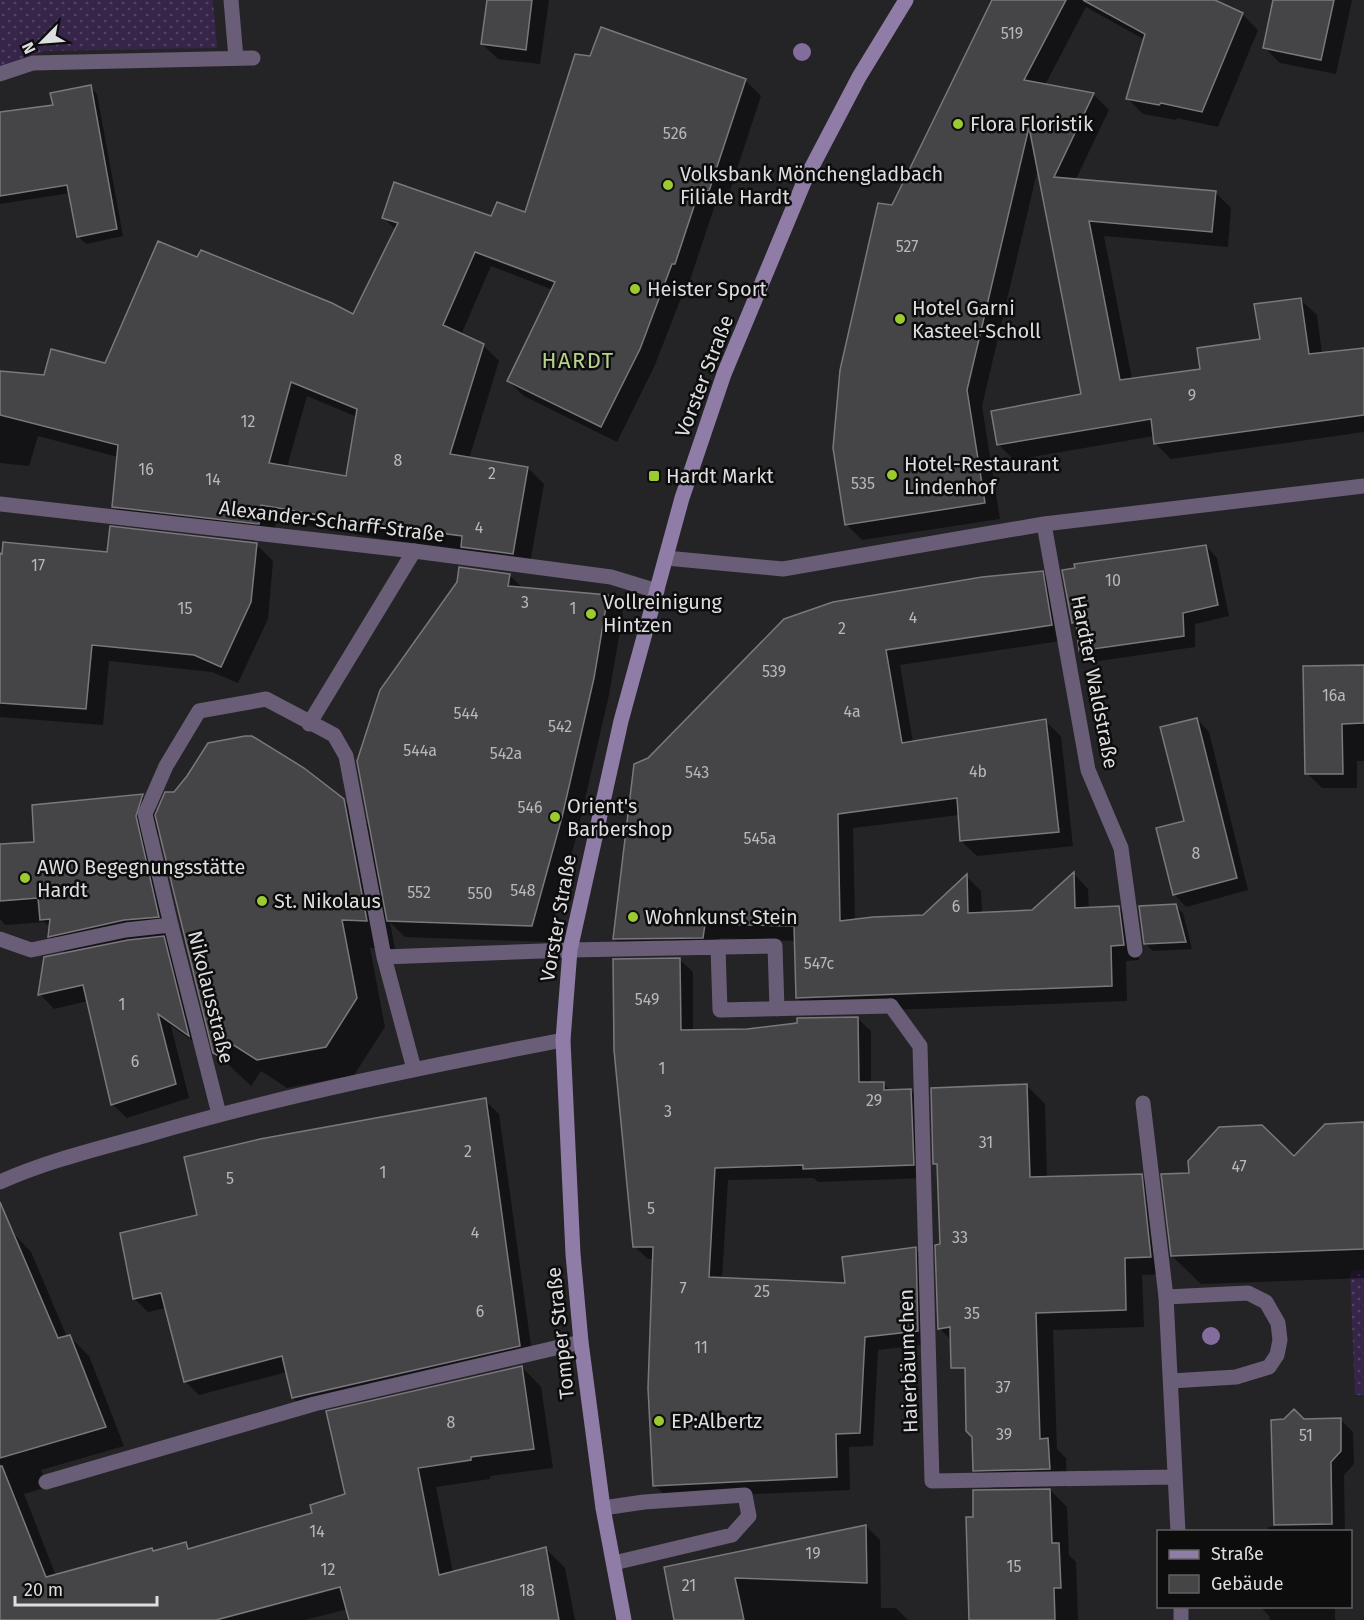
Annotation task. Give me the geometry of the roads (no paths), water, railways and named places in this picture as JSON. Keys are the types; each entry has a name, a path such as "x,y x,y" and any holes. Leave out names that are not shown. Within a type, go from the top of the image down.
{"main road":[{"name":"Vorster Straße","path":"563,1040 570,950 621,721 682,498 724,374 804,182 859,77 906,0"},
{"name":"Tomper Straße","path":"563,1040 573,1254 580,1342 603,1508 624,1620"}],"street":[{"path":"231,0 236,58"},
{"path":"0,75 33,63 253,58"},
{"path":"666,558 783,569 1044,524 1364,486"},
{"name":"Alexander-Scharff-Straße","path":"0,504 414,551 611,577 657,591"},
{"name":"Hardter Waldstraße","path":"1044,524 1088,770 1121,848 1135,950"},
{"path":"309,724 414,551"},
{"name":"Nikolausstraße","path":"219,1114 171,925 146,814 166,766 199,711 266,699 309,724 334,735 346,756 384,957 414,1069"},
{"path":"0,939 31,950 126,930 171,925"},
{"path":"384,957 570,950 718,947 775,946 777,1009 720,1010 718,947"},
{"name":"Haierbäumchen","path":"777,1009 891,1006 920,1046 932,1481 1175,1477"},
{"path":"0,1182 31,1168 219,1114 414,1069 563,1040"},
{"path":"1143,1103 1166,1297 1178,1530"},
{"path":"1166,1297 1248,1293 1266,1302 1278,1323 1280,1340 1277,1355 1269,1367 1236,1377 1171,1381"},
{"path":"46,1482 314,1404 580,1342"},
{"path":"603,1508 644,1502 745,1495 749,1516 732,1535 614,1563"}],"place":[{"name":"Flora Floristik","path":"958,124"},
{"name":"Volksbank Mönchengladbach Filiale Hardt","path":"668,185"},
{"name":"Heister Sport","path":"635,289"},
{"name":"Hotel Garni Kasteel-Scholl","path":"900,319"},
{"name":"Hotel-Restaurant Lindenhof","path":"892,475"},
{"name":"Hardt Markt","path":"654,476"},
{"name":"Vollreinigung Hintzen","path":"591,614"},
{"name":"Orient's Barbershop","path":"555,817"},
{"name":"AWO Begegnungsstätte Hardt","path":"25,878"},
{"name":"St. Nikolaus","path":"262,901"},
{"name":"Wohnkunst Stein","path":"633,917"},
{"name":"EP:Albertz","path":"659,1421"}],"district":[{"name":"HARDT","path":"578,360"}]}
